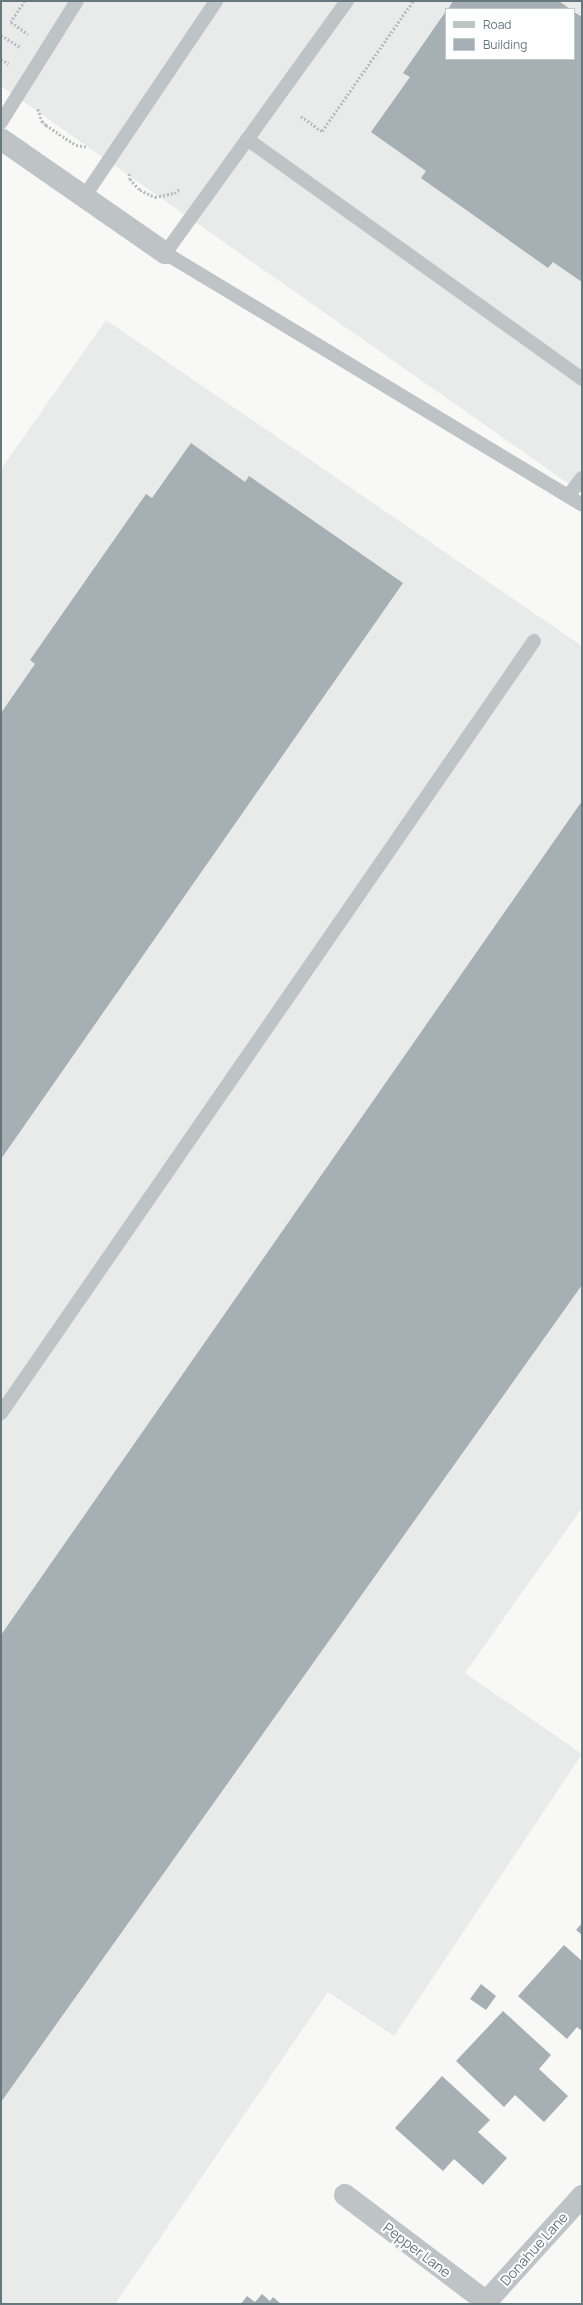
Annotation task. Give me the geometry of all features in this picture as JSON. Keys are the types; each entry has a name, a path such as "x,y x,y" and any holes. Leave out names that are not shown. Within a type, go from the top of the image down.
{"street":[{"path":"1,139 164,253"},
{"name":"Pepper Lane","path":"346,2196 488,2303"},
{"name":"Donahue Lane","path":"488,2303 582,2196"}],"lane":[{"path":"1,122 77,1"},
{"path":"84,197 216,1"},
{"path":"347,1 164,253 292,328 582,505"},
{"path":"247,139 582,379"},
{"path":"568,496 582,478"},
{"path":"1,1413 534,641"}],"path":[{"path":"1,35 22,48 30,36 11,22 25,1"},
{"path":"301,116 322,131 413,1"},
{"path":"38,107 38,114 46,125 76,145 92,147"},
{"path":"129,168 130,179 134,185 155,197 174,193 184,183"}],"shaded area":[{"path":"1,1 582,1 582,493 1,86"},
{"path":"106,320 582,646 582,1508 465,1673 582,1754 394,2036 328,1992 115,2304 1,2304 1,469"}],"building":[{"path":"453,1 559,1 569,8 449,8"},
{"path":"445,12 445,60 575,60 575,13 582,17 582,282 553,262 548,268 421,178 426,171 371,132 410,77 403,73"},
{"path":"191,443 245,482 249,476 403,583 1,1159 1,713 35,664 30,660 146,494 152,498"},
{"path":"582,801 582,1285 1,2102 1,1635"},
{"path":"582,1923 582,1935 576,1930"},
{"path":"564,1945 582,1961 582,2031 577,2027 567,2039 518,1996"},
{"path":"481,1984 496,1996 486,2010 470,1999"},
{"path":"503,2011 551,2055 539,2069 568,2096 544,2122 515,2095 504,2107 456,2061"},
{"path":"442,2076 490,2120 478,2132 507,2158 483,2185 454,2159 443,2171 395,2128"},
{"path":"262,2294 270,2301 273,2297 281,2304 241,2304 247,2296 255,2302"}]}
